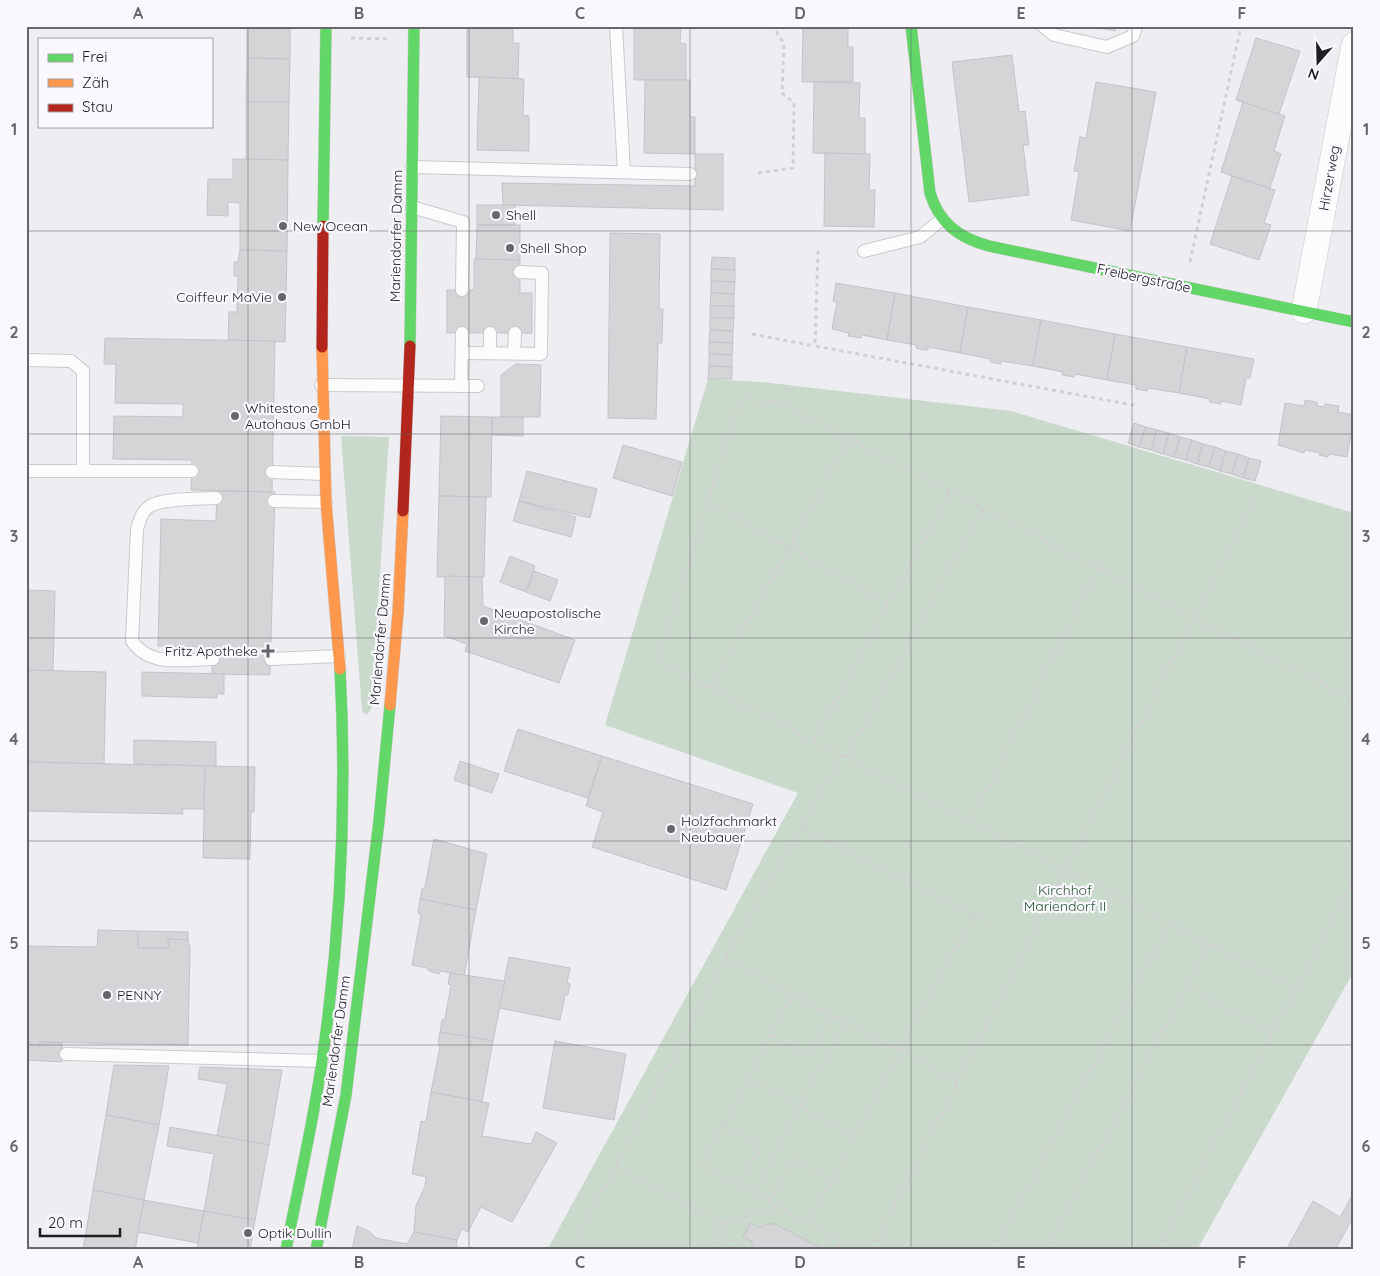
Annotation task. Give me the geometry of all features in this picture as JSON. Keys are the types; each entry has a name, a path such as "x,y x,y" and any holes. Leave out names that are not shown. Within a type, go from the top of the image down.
{"main road":[{"name":"Mariendorfer Damm","path":"316,1250 346,1095 373,872 398,613 409,386 414,26"},
{"name":"Freibergstraße","path":"911,26 930,193 942,220 963,237 990,246 1354,322"},
{"name":"Mariendorfer Damm","path":"286,1250 322,1061 350,871 344,799 339,656 324,474 321,385 326,32"}],"street":[{"name":"Hirzerweg","path":"1304,311 1354,45"}],"lane":[{"path":"616,26 624,172"},
{"path":"1043,26 1054,36 1107,46 1133,36 1136,26"},
{"path":"412,167 690,174"},
{"path":"412,207 463,222 468,272 462,290"},
{"path":"864,251 920,237 942,220"},
{"path":"462,353 541,354 542,272 520,272"},
{"path":"462,333 462,386"},
{"path":"490,333 490,353"},
{"path":"514,353 515,333"},
{"path":"26,360 71,361 83,372 84,471"},
{"path":"321,385 478,386"},
{"path":"26,471 192,471"},
{"path":"272,472 324,474"},
{"path":"213,659 156,660 145,655 132,641 137,529 141,515 151,506 162,502 216,498"},
{"path":"274,501 326,502"},
{"path":"271,659 339,656"},
{"path":"350,871 373,872"},
{"path":"66,1054 322,1061"}],"path":[{"path":"758,173 793,168 794,103 782,93 784,44 773,26"},
{"path":"1189,267 1241,26"},
{"path":"326,32 414,40"},
{"path":"815,346 818,250"},
{"path":"752,334 1138,406"},
{"path":"1296,990 658,661 740,398 779,402 1354,700"},
{"path":"711,689 849,439"},
{"path":"814,741 950,491"},
{"path":"872,1250 1254,500"},
{"path":"708,503 889,603"},
{"path":"571,1250 726,958 844,757 983,509"},
{"path":"971,822 1098,568"},
{"path":"802,829 990,924"},
{"path":"1158,1250 1354,880"},
{"path":"809,1222 973,915"},
{"path":"994,1250 1169,924"},
{"path":"1046,1250 1209,944"},
{"path":"726,958 958,1081"},
{"path":"1186,988 1272,1034"},
{"path":"793,994 702,1166 809,1222 841,1241 836,1250"},
{"path":"771,1036 810,1057 832,1014"},
{"path":"754,1193 845,1022"},
{"path":"748,1079 855,1136"},
{"path":"723,1126 761,1146 740,1186"},
{"path":"769,1201 792,1157 832,1179"},
{"path":"615,1166 723,1223 733,1250"},
{"path":"708,1250 723,1223 781,1208"}],"green space":[{"name":"Kirchhof Mariendorf II","path":"708,379 761,382 1011,411 1354,513 1354,971 1197,1250 547,1250 798,793 605,725"},
{"path":"341,436 389,437 371,709 367,715 362,711"}],"building":[{"path":"247,26 290,26 290,59 247,58"},
{"path":"467,26 513,26 513,43 519,43 518,79 467,77"},
{"path":"634,26 681,26 680,43 686,44 686,80 634,80"},
{"path":"803,26 848,26 848,47 853,47 853,82 802,82"},
{"path":"1089,26 1116,26 1115,31"},
{"path":"1256,38 1300,51 1279,114 1236,100"},
{"path":"1012,55 1019,112 1025,111 1029,145 1023,145 1029,195 969,202 952,62"},
{"path":"247,58 290,59 289,102 246,102"},
{"path":"479,77 524,79 523,115 529,116 529,151 477,150"},
{"path":"645,80 690,80 690,117 695,117 695,154 644,153"},
{"path":"814,82 860,83 859,118 865,118 865,154 813,153"},
{"path":"1096,82 1156,92 1130,231 1071,220 1079,172 1074,171 1080,137 1086,138"},
{"path":"246,102 289,102 288,160 246,159"},
{"path":"1243,102 1285,116 1274,151 1281,154 1270,188 1221,172"},
{"path":"825,153 870,154 869,190 875,190 874,227 824,226"},
{"path":"695,154 723,154 723,210 503,205 502,183 695,186"},
{"path":"233,159 288,160 287,251 240,250 240,203 228,202 228,216 207,215 208,179 233,179"},
{"path":"1232,176 1275,190 1264,223 1271,225 1259,260 1210,244"},
{"name":"Shell","path":"477,205 515,205 515,225 477,225"},
{"path":"477,225 520,225 520,260 476,260"},
{"path":"610,233 660,234 659,309 663,309 662,343 658,343 656,419 608,418"},
{"path":"240,250 287,251 285,342 228,340 229,312 237,312 238,276 234,276 234,262 238,262"},
{"path":"712,257 735,258 735,270 711,269"},
{"path":"474,259 520,260 520,293 532,293 532,333 447,333 447,290 474,290"},
{"path":"711,269 735,270 735,282 711,281"},
{"path":"711,281 735,282 734,294 711,293"},
{"path":"836,283 895,293 887,340 862,335 861,338 848,336 849,333 832,329 837,302 833,301"},
{"path":"711,293 734,294 734,306 710,306"},
{"path":"895,293 968,307 960,353 928,347 928,350 922,350 916,348 917,345 887,340"},
{"path":"710,306 734,306 734,318 710,318"},
{"path":"968,307 1041,320 1033,366 1001,361 1001,364 990,362 991,359 960,353"},
{"path":"710,318 734,318 733,331 710,330"},
{"path":"1041,320 1115,334 1107,380 1075,374 1074,377 1062,375 1063,372 1033,366"},
{"path":"710,330 733,331 733,343 709,342"},
{"path":"1115,334 1187,347 1179,393 1147,388 1147,391 1136,389 1136,385 1107,380"},
{"path":"105,338 275,341 272,492 191,490 192,460 113,459 114,416 183,417 183,404 115,403 116,364 104,364"},
{"path":"709,342 733,343 732,355 709,354"},
{"path":"1187,347 1254,359 1250,378 1246,378 1241,405 1221,401 1221,404 1209,402 1210,399 1179,393"},
{"path":"709,354 732,355 732,367 709,366"},
{"path":"516,364 541,365 540,417 501,417 501,375"},
{"path":"709,366 732,367 732,379 708,379"},
{"path":"1305,400 1317,402 1317,406 1325,407 1325,404 1339,406 1338,412 1354,415 1347,457 1329,454 1328,457 1305,450 1304,453 1278,445 1285,403 1304,406"},
{"path":"441,416 492,417 491,497 439,496"},
{"path":"492,417 523,417 523,436 492,435"},
{"path":"1134,423 1146,427 1139,447 1128,443"},
{"path":"1146,427 1157,430 1151,450 1139,447"},
{"path":"1157,430 1169,433 1163,454 1151,450"},
{"path":"1169,433 1180,437 1174,457 1163,454"},
{"path":"1180,437 1192,440 1186,460 1174,457"},
{"path":"1192,440 1203,444 1197,464 1186,460"},
{"path":"1203,444 1215,447 1209,467 1197,464"},
{"path":"623,445 682,462 672,496 613,478"},
{"path":"1215,447 1226,451 1220,471 1209,467"},
{"path":"1226,451 1238,454 1232,474 1220,471"},
{"path":"1238,454 1249,458 1243,478 1232,474"},
{"path":"1249,458 1261,461 1255,481 1243,478"},
{"path":"527,471 597,489 590,518 519,501"},
{"path":"217,491 275,492 270,675 212,674 213,647 158,646 161,519 216,521"},
{"path":"439,496 486,497 484,577 437,577"},
{"path":"519,501 576,517 571,537 513,521"},
{"path":"510,556 535,566 526,592 500,582"},
{"path":"534,571 558,580 550,601 526,592"},
{"name":"Neuapostolische Kirche","path":"445,576 482,577 483,606 575,640 559,683 465,651 467,644 444,636"},
{"path":"26,590 55,591 53,671 26,670"},
{"path":"26,670 106,672 104,764 26,762"},
{"path":"142,672 224,674 224,694 217,694 217,698 142,696"},
{"path":"518,729 602,756 588,798 504,771"},
{"path":"134,740 216,742 216,766 134,764"},
{"name":"Holzfachmarkt Neubauer","path":"602,756 753,804 726,890 592,847 603,812 586,806"},
{"path":"460,761 499,774 492,793 454,780"},
{"path":"26,762 205,766 204,809 182,809 183,814 26,811"},
{"path":"205,766 255,767 254,812 251,811 250,859 203,858"},
{"path":"434,839 487,854 476,910 420,899 422,889 425,887"},
{"path":"420,899 476,910 464,976 441,971 439,974 429,971 427,968 412,965 421,915 418,913"},
{"name":"PENNY","path":"98,930 138,931 138,948 168,948 168,939 188,940 190,948 188,1045 39,1042 39,1045 26,1044 26,946 97,947"},
{"path":"138,931 188,932 188,940 168,939 168,948 138,948"},
{"path":"509,957 570,968 567,982 570,984 568,995 565,995 560,1020 499,1008"},
{"path":"450,973 505,981 493,1041 440,1032 442,1020 445,1019 451,985 448,984"},
{"path":"440,1032 493,1041 482,1102 431,1092 440,1047 438,1044"},
{"path":"555,1041 626,1054 614,1120 543,1108"},
{"path":"39,1042 62,1043 62,1062 26,1060 26,1044 39,1045"},
{"path":"114,1065 169,1066 159,1125 106,1115"},
{"path":"200,1067 282,1070 269,1145 217,1136 227,1084 198,1079"},
{"path":"431,1092 489,1103 482,1136 531,1144 536,1132 557,1143 512,1222 481,1207 468,1232 462,1229 457,1240 414,1232 416,1206 425,1186 426,1177 412,1174 421,1121 426,1122"},
{"path":"106,1115 159,1125 144,1200 93,1190"},
{"path":"170,1127 269,1145 255,1220 204,1211 214,1154 167,1146"},
{"path":"93,1190 144,1200 135,1250 83,1250"},
{"path":"1354,1192 1354,1224 1350,1223 1335,1250 1286,1250 1313,1201 1340,1217"},
{"path":"144,1200 204,1211 198,1243 138,1232"},
{"path":"204,1211 255,1220 250,1250 197,1250"},
{"path":"750,1223 759,1228 766,1224 775,1224 825,1250 754,1250 751,1241 743,1237"},
{"path":"357,1226 369,1231 376,1238 407,1244 414,1232 457,1240 456,1245 461,1250 352,1250"}],"traffic: fast":[{"path":"323,226 326,26"},
{"path":"410,346 414,26"},
{"path":"911,26 930,193 939,213 960,234 968,239 989,246 1354,322"},
{"path":"286,1250 318,1085 334,963 341,865 343,767 340,669"},
{"path":"316,1250 346,1095 379,821 390,705"}],"traffic: slow":[{"path":"322,347 326,502 340,669"},
{"path":"390,705 398,613 403,511"}],"traffic: jam":[{"path":"322,347 323,226"},
{"path":"403,511 410,346"}],"place":[{"name":"Shell","path":"496,215"},
{"name":"New Ocean","path":"283,226"},
{"name":"Shell Shop","path":"510,248"},
{"name":"Coiffeur MaVie","path":"282,297"},
{"name":"Whitestone Autohaus GmbH","path":"235,416"},
{"name":"Neuapostolische Kirche","path":"484,621"},
{"name":"Fritz Apotheke","path":"268,651"},
{"name":"Holzfachmarkt Neubauer","path":"671,829"},
{"name":"PENNY","path":"107,995"},
{"name":"Optik Dullin","path":"248,1233"}]}
